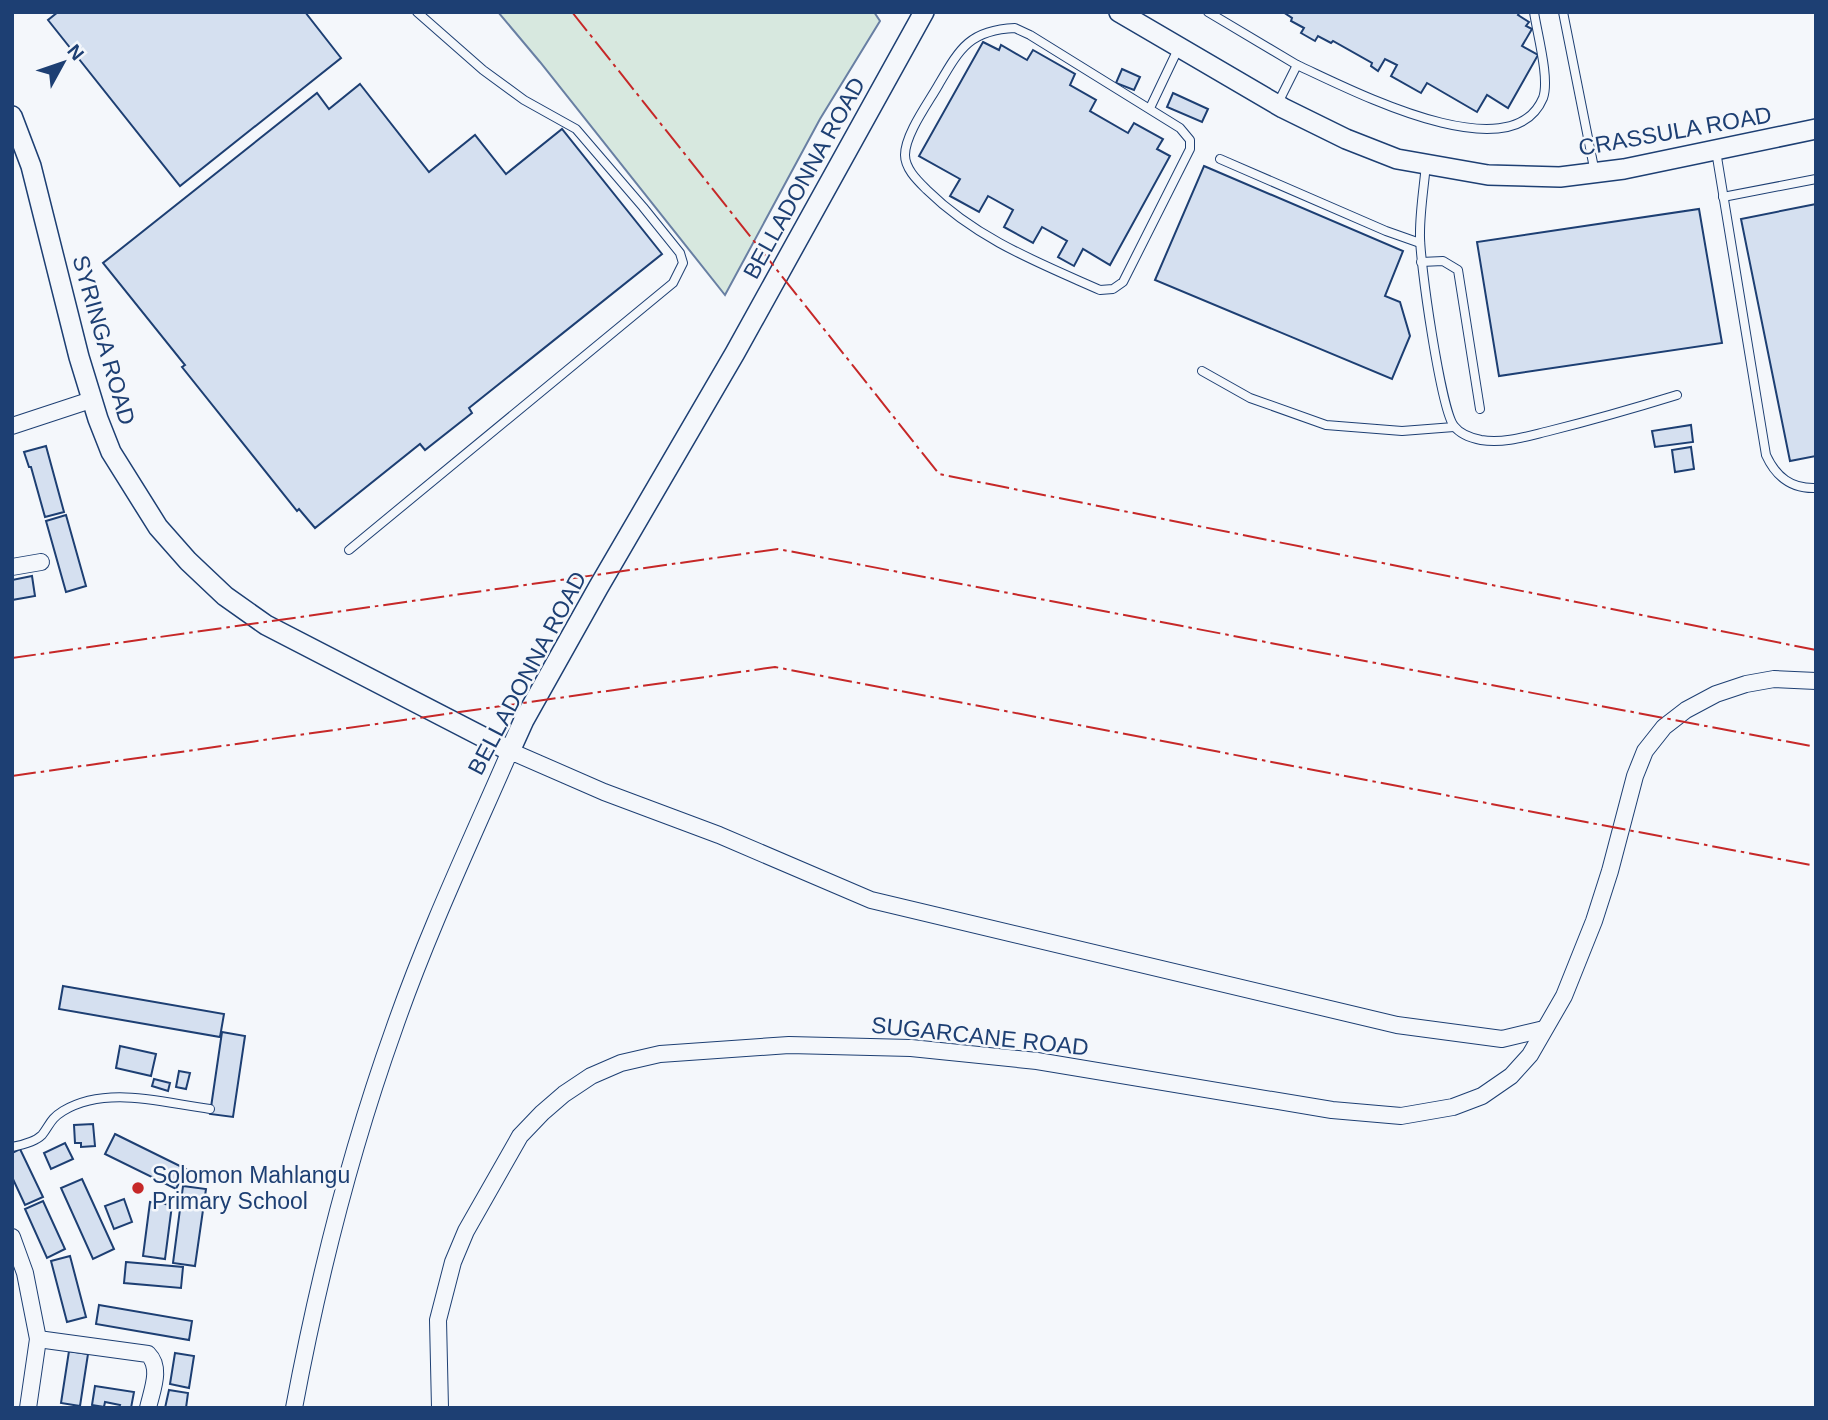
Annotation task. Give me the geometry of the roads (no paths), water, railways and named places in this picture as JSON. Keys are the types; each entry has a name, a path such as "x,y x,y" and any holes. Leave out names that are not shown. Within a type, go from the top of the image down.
{"street":[{"name":"BELLADONNA ROAD","path":"294,1408 309,1327 339,1207 394,1029 444,901 510,751 524,720 571,636 734,353 924,12"},
{"name":"CRASSULA ROAD","path":"1119,12 1277,105 1359,144 1396,159 1488,175 1560,177 1624,169 1816,129"},
{"name":"SYRINGA ROAD","path":"12,116 31,166 91,400 111,452 158,527 188,561 225,596 266,625 510,751"},
{"path":"12,426 91,400"},
{"path":"12,567 41,562"},
{"name":"SUGARCANE ROAD","path":"440,1408 438,1320 453,1262 466,1231 520,1136 564,1094 591,1076 621,1063 660,1054 789,1045 911,1048 1037,1060 1332,1110 1401,1116 1453,1107 1482,1096 1511,1076 1530,1055 1564,996 1594,921 1635,776 1645,751 1664,727 1686,710 1716,694 1746,684 1774,680 1816,681"},
{"path":"510,751 604,792 707,830 871,900 1397,1025 1502,1039 1544,1030"},
{"path":"12,1237 25,1273 38,1339 28,1408"},
{"path":"38,1339 148,1354 156,1368 148,1408"}],"lane":[{"path":"349,550 673,283 683,263 680,253 576,129 524,100 483,70 418,12"},
{"path":"1209,12 1297,65 1391,107 1457,127 1488,128 1510,126 1532,115 1543,97 1545,84 1534,12"},
{"path":"1563,12 1595,173"},
{"path":"1015,28 1150,107 1187,133 1190,149 1123,282 1113,289 1100,290 984,236 947,210 916,180 904,157 912,131 956,54 968,41 982,33 1015,28"},
{"path":"1150,107 1179,47"},
{"path":"1277,105 1297,65"},
{"path":"1716,151 1766,455 1779,477 1804,488 1816,488"},
{"path":"1220,159 1386,231 1420,243"},
{"path":"1426,164 1421,262 1443,394 1454,427 1482,440 1510,440 1591,421 1677,395"},
{"path":"1723,197 1816,179"},
{"path":"1421,262 1443,261 1458,270 1480,409"},
{"path":"1202,371 1250,397 1326,425 1402,431 1454,427"},
{"path":"12,1147 38,1138 52,1118 97,1098 126,1098 210,1109"}],"place":[{"name":"Solomon Mahlangu Primary School","path":"138,1188"}]}
